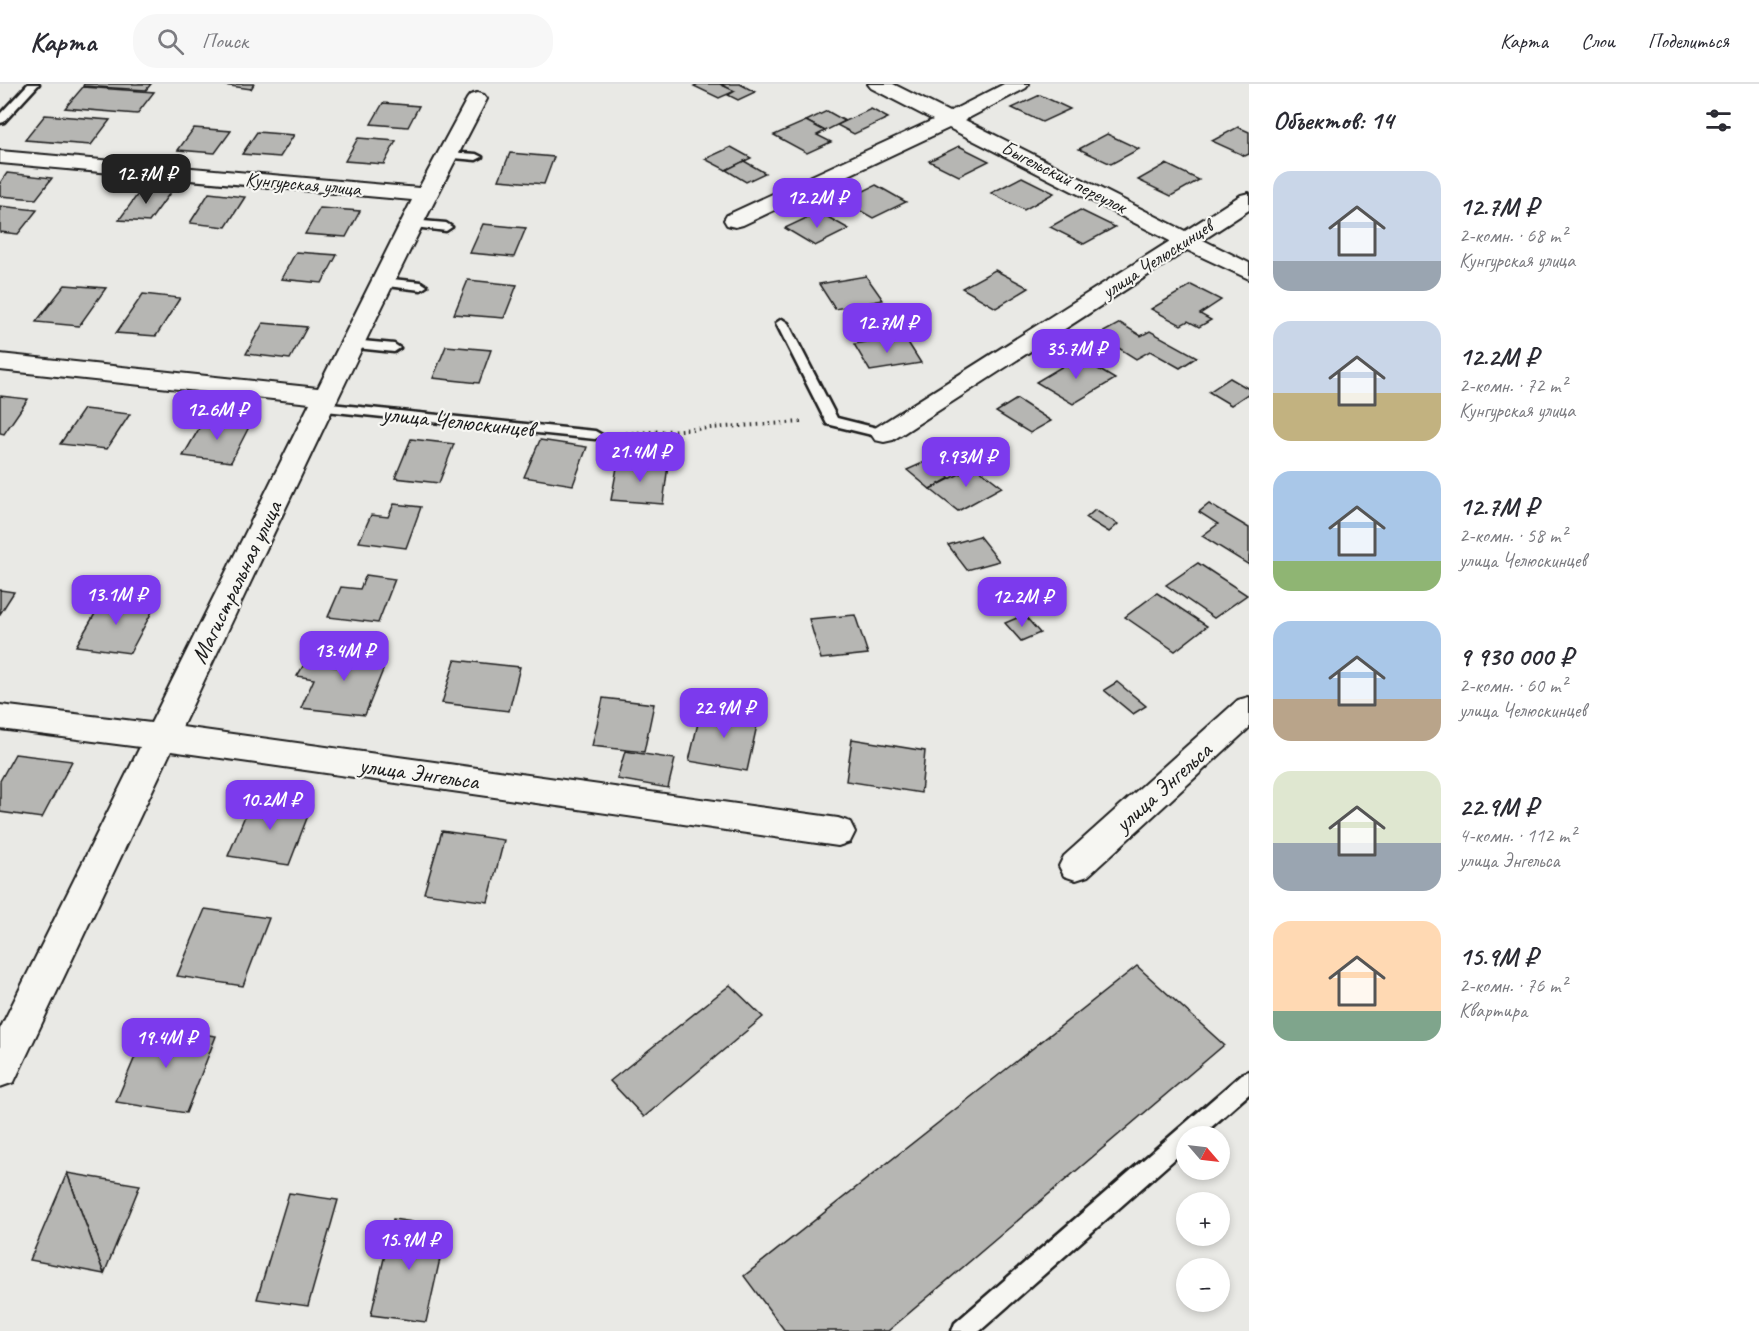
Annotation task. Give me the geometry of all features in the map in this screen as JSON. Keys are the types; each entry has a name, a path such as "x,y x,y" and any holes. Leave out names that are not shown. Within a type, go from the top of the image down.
{"street":[{"name":"Быгельский переулок","path":"878,84 1249,272"},
{"path":"735,220 949,120 1020,84"},
{"name":"Магистральная улица","path":"0,1069 382,282 477,99"},
{"name":"Кунгурская улица","path":"0,157 426,195"},
{"name":"улица Челюскинцев","path":"884,434 1249,200"},
{"name":"улица Челюскинцев","path":"0,362 324,402"},
{"name":"улица Энгельса","path":"1076,866 1249,708"},
{"name":"улица Энгельса","path":"0,717 161,737 838,832"}],"lane":[{"path":"0,120 34,84"},
{"path":"447,155 476,157"},
{"path":"411,224 446,227"},
{"path":"382,282 421,286"},
{"path":"782,323 832,421 884,434"},
{"path":"352,344 394,348"},
{"name":"улица Челюскинцев","path":"324,402 595,435"},
{"path":"963,1331 1249,1080"}],"path":[{"path":"595,435 832,421"}],"building":[{"path":"84,84 151,84 146,90 83,86"},
{"path":"216,84 254,84 251,89"},
{"path":"720,84 735,91 719,98 694,86"},
{"path":"720,84 740,84 755,92 738,100 728,95 735,91"},
{"path":"83,87 154,92 137,114 65,108"},
{"path":"1040,95 1070,109 1042,122 1012,108"},
{"path":"383,103 419,106 408,127 371,124"},
{"path":"871,109 888,118 854,134 837,125"},
{"path":"827,111 845,121 825,131 806,121"},
{"path":"45,115 110,120 91,145 25,140"},
{"path":"806,121 825,131 817,135 831,142 807,153 774,135"},
{"path":"1238,127 1249,132 1249,154 1245,156 1212,141"},
{"path":"194,128 231,131 215,153 178,150"},
{"path":"257,132 294,135 280,157 242,154"},
{"path":"1107,134 1139,149 1111,164 1079,149"},
{"path":"358,138 396,141 384,164 345,161"},
{"path":"959,146 989,161 959,176 929,161"},
{"path":"731,147 751,158 726,170 705,159"},
{"path":"510,153 554,157 544,184 499,180"},
{"path":"744,161 765,173 746,182 726,170"},
{"path":"1166,164 1199,180 1171,196 1138,180"},
{"path":"7,173 52,178 36,199 0,196 0,183"},
{"path":"1022,177 1054,193 1024,210 991,193"},
{"path":"876,185 906,202 873,218 843,201"},
{"path":"143,187 172,190 149,222 119,220"},
{"path":"209,193 245,197 226,227 190,223"},
{"path":"0,206 37,210 18,234 0,232"},
{"path":"320,208 360,211 346,237 305,234"},
{"path":"1080,210 1115,227 1084,244 1050,227"},
{"path":"819,212 849,229 815,246 785,228"},
{"path":"483,224 526,228 514,257 470,253"},
{"path":"296,252 337,255 322,283 281,279"},
{"path":"995,270 1029,288 996,308 962,288"},
{"path":"866,276 883,300 835,309 819,284"},
{"path":"468,280 517,285 504,318 454,314"},
{"path":"65,285 106,288 79,326 36,322"},
{"path":"1191,285 1221,300 1200,314 1211,320 1199,327 1188,321 1181,325 1151,309"},
{"path":"143,294 180,298 156,336 116,333"},
{"path":"263,323 307,327 290,359 246,354"},
{"path":"1120,323 1141,336 1150,331 1197,357 1180,368 1150,351 1136,359 1098,335"},
{"path":"904,336 921,363 870,371 854,344"},
{"path":"446,346 491,350 479,383 433,378"},
{"path":"1078,357 1115,379 1073,404 1036,382"},
{"path":"1230,378 1249,389 1249,393 1231,405 1209,392"},
{"path":"0,396 28,399 4,434 0,433"},
{"path":"1017,399 1051,421 1030,433 996,412"},
{"path":"84,409 130,414 107,449 60,444"},
{"path":"204,420 250,425 231,462 183,456"},
{"path":"411,439 454,444 439,483 395,478"},
{"path":"540,440 587,447 573,485 524,477"},
{"path":"927,461 950,478 930,489 907,470"},
{"path":"618,462 668,465 663,504 611,500"},
{"path":"975,466 1002,487 958,511 930,489"},
{"path":"394,504 421,507 406,548 359,542 371,515 388,517"},
{"path":"1209,504 1249,528 1249,565 1202,536 1218,524 1199,512"},
{"path":"1095,510 1118,524 1109,532 1086,518"},
{"path":"979,536 999,561 967,570 948,545"},
{"path":"1198,563 1247,595 1214,618 1166,585"},
{"path":"366,575 395,579 378,623 328,617 341,587 360,589"},
{"path":"0,590 14,592 0,614"},
{"path":"1157,593 1207,626 1175,651 1125,617"},
{"path":"103,600 155,606 130,653 76,646"},
{"path":"855,615 868,654 821,659 809,619"},
{"path":"1024,615 1040,633 1021,641 1005,623"},
{"path":"315,638 346,642 336,667 305,663"},
{"path":"346,642 373,647 383,670 365,715 301,708 314,679 297,676 305,663 336,667"},
{"path":"455,660 520,667 509,711 442,703"},
{"path":"1117,682 1146,706 1133,714 1104,690"},
{"path":"603,698 654,704 644,752 592,746"},
{"path":"702,706 759,716 747,771 689,761"},
{"path":"852,739 925,751 921,793 846,781"},
{"path":"625,751 675,759 668,788 617,779"},
{"path":"15,754 72,761 42,818 0,812 0,781"},
{"path":"253,797 312,805 289,865 228,856"},
{"path":"442,831 504,840 488,902 424,893"},
{"path":"205,909 269,918 243,986 177,976"},
{"path":"1137,966 1224,1045 888,1331 785,1331 744,1276"},
{"path":"730,985 763,1017 644,1117 610,1081"},
{"path":"148,1026 216,1036 186,1113 116,1102"},
{"path":"67,1173 140,1185 104,1274"},
{"path":"67,1173 104,1274 30,1260"},
{"path":"289,1193 338,1200 308,1306 257,1299"},
{"path":"393,1219 447,1227 426,1322 371,1315"}]}
